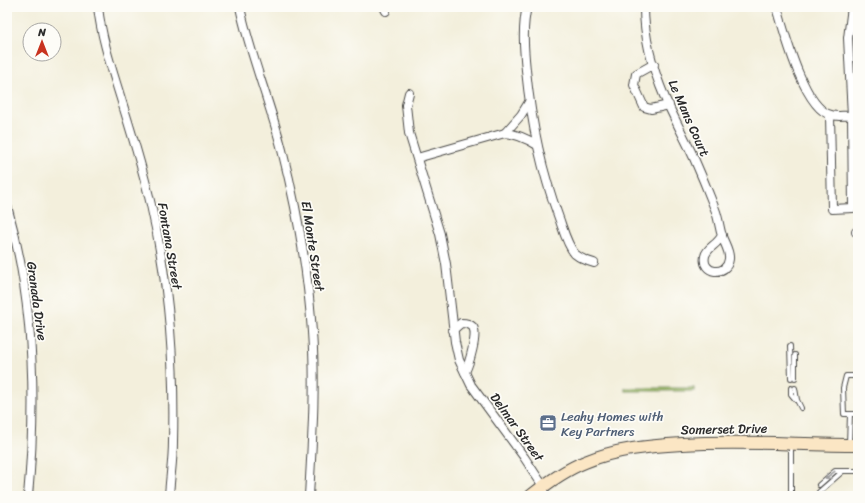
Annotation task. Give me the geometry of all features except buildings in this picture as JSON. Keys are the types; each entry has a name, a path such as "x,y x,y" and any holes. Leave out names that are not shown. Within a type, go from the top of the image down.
{"street":[{"name":"Fontana Street","path":"98,7 100,30 151,205 162,259 168,305 174,393 173,444 169,496"},
{"name":"El Monte Street","path":"240,7 248,39 282,149 293,196 302,248 312,331 314,369 309,496"},
{"path":"527,7 524,26 525,60 529,102 537,145 552,201 567,240 575,253 585,261 594,263"},
{"name":"Le Mans Court","path":"644,7 648,40 654,64 669,105 706,185 720,221 722,235"},
{"path":"778,7 800,76 807,93 819,108 830,115 852,116"},
{"path":"830,115 832,209 853,208 852,116 848,38 852,7"},
{"path":"654,64 636,74 634,85 644,106 651,109 669,105"},
{"path":"409,93 406,105 407,117 409,133 417,158 505,133 520,136 537,145"},
{"path":"505,133 521,115 529,102"},
{"name":"Delmar Street","path":"417,158 440,234 446,264 454,342 459,360 471,385 524,457 546,491"},
{"name":"Granada Drive","path":"7,206 20,263 31,337 33,434 28,496"},
{"path":"453,330 461,323 472,327 475,333 470,362 465,372"},
{"name":"Somerset Drive","path":"531,496 546,491 567,471 584,462 605,454 654,445 712,442 853,445"}],"lane":[{"path":"790,346 793,378 795,355"},
{"path":"858,376 846,376 843,388 844,414 858,414"},
{"path":"793,388 796,400 802,408"},
{"path":"850,414 853,445"},
{"path":"790,496 791,443"},
{"path":"819,485 835,471 858,471"},
{"path":"819,492 844,471"}],"green space":[{"path":"625,388 694,388 694,391 625,391"}],"place":[{"name":"Leahy Homes with Key Partners","path":"548,423"}]}
